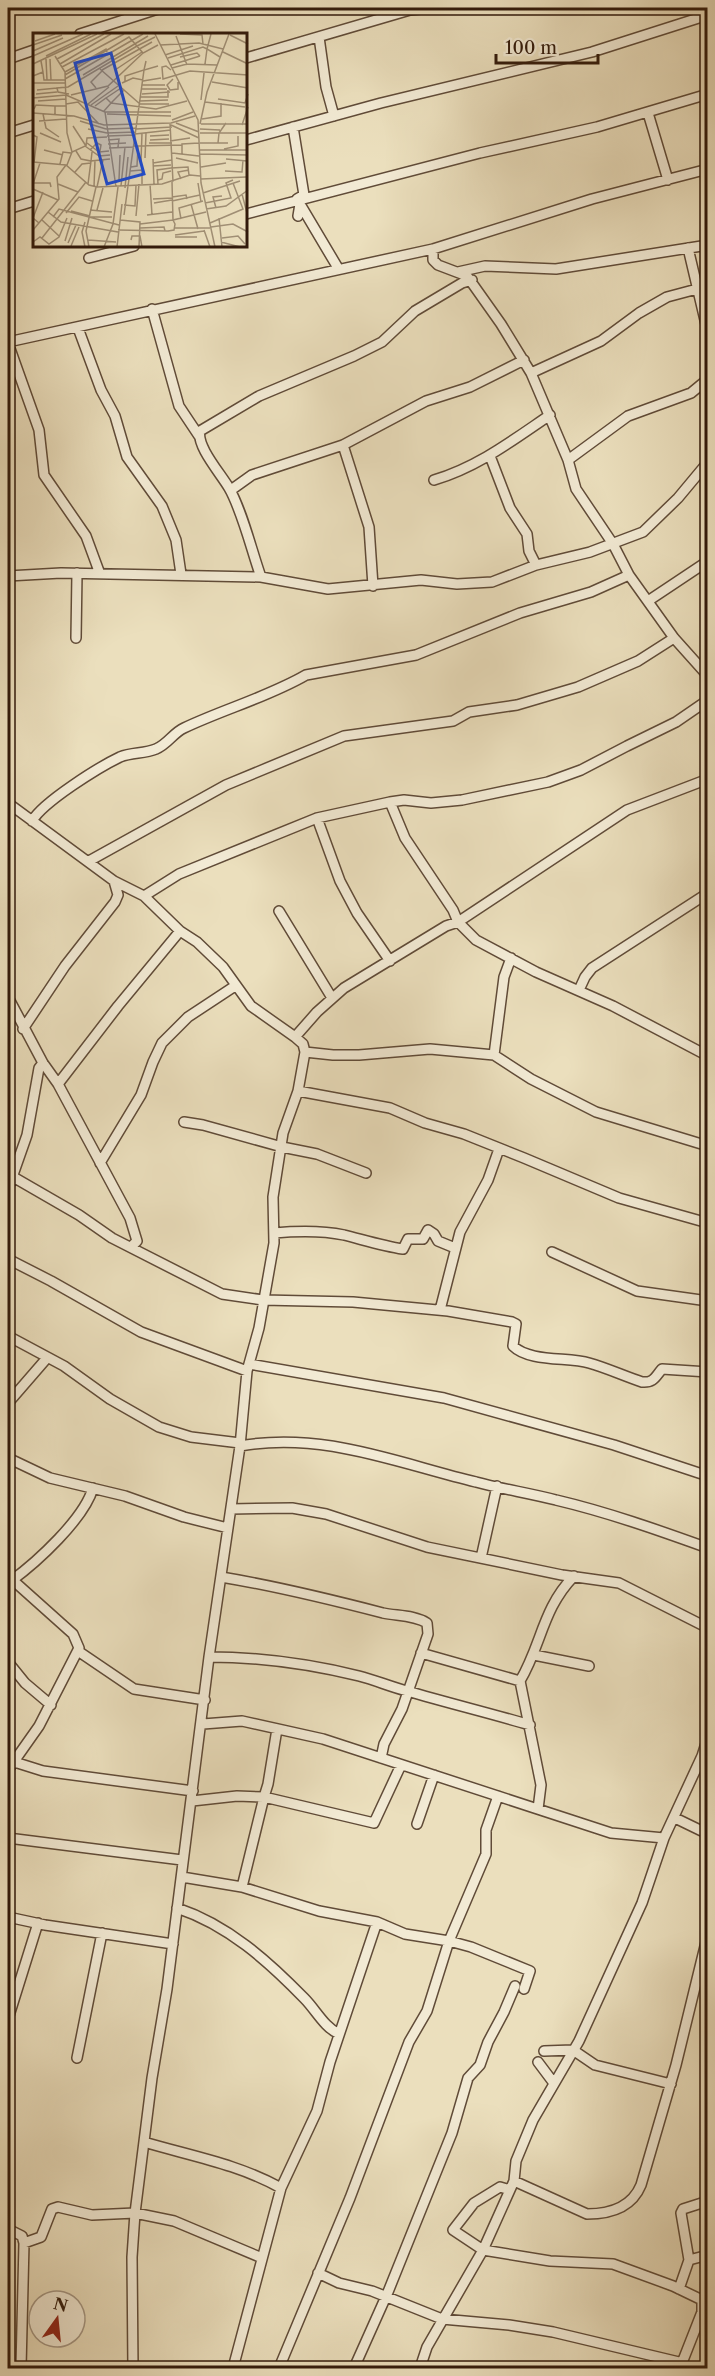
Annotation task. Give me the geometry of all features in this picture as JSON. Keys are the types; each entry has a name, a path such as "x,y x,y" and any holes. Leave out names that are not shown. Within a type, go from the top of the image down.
{"street":[{"path":"83,33 161,8"},
{"path":"248,57 410,10 431,8"},
{"path":"248,139 592,52 708,15"},
{"path":"319,37 326,87 334,116"},
{"path":"8,59 33,50"},
{"path":"248,213 297,199 648,112 708,94"},
{"path":"648,112 668,180"},
{"path":"8,133 33,125"},
{"path":"293,127 303,195 297,199"},
{"path":"100,574 86,536 44,475 39,430 8,343 152,309 433,249 592,200 708,169"},
{"path":"297,199 300,204 298,216"},
{"path":"297,199 338,268"},
{"path":"8,210 33,201"},
{"path":"458,272 485,266 556,269 625,260 708,245"},
{"path":"89,258 126,248"},
{"path":"688,248 707,331"},
{"path":"433,249 433,260 438,265 472,280 524,360 550,415 568,460 576,489 613,544 629,575 674,638 708,676"},
{"path":"199,436 204,427 260,396 382,342 415,311 462,283 472,280"},
{"path":"531,372 601,341 639,313 667,297 697,289"},
{"path":"152,309 179,406 231,490 261,577"},
{"path":"78,328 101,390 115,416 127,457 162,506 176,540 181,574"},
{"path":"231,490 252,475 343,445 426,401 470,387 524,360"},
{"path":"568,460 628,416 691,393 708,379"},
{"path":"434,480 451,475 490,456 550,415"},
{"path":"343,445 369,527 373,586"},
{"path":"490,456 510,508 527,534 530,551 536,565"},
{"path":"8,576 77,573 261,577 328,589 421,580 457,584 492,582 536,565 590,552 643,532 678,498 708,462"},
{"path":"648,601 708,561"},
{"path":"76,638 77,573"},
{"path":"32,821 38,812 83,779 121,757 157,749 171,740 177,731 221,710 290,684 306,675 416,655 520,613 591,592 629,575"},
{"path":"89,861 226,785 344,736 453,721 468,712 517,705 578,687 638,661 674,638"},
{"path":"144,896 179,874 317,818 390,802 404,800 431,803 462,800 548,782 581,770 676,722 708,700"},
{"path":"296,1037 317,1012 344,988 446,926 458,922 627,810 708,779"},
{"path":"390,802 398,826 422,865 453,910 458,922 476,940 708,1056"},
{"path":"8,803 114,881 144,896 180,931 197,942 223,967 251,1006 296,1037 303,1044 305,1052 298,1091 283,1133 273,1197 274,1243 259,1328 248,1368 240,1445 209,1657 173,1944 144,2142 132,2257 133,2368"},
{"path":"317,818 339,881 357,913 390,961"},
{"path":"23,1029 65,966 115,902 118,895 114,881"},
{"path":"579,990 592,968 708,893"},
{"path":"279,911 332,998"},
{"path":"58,1084 180,931"},
{"path":"494,1055 504,977 511,958"},
{"path":"100,1163 141,1095 162,1044 188,1017 235,986"},
{"path":"8,997 23,1029 58,1084 130,1218 137,1241 132,1246"},
{"path":"305,1052 333,1056 430,1049 494,1055 540,1084 596,1112 708,1146"},
{"path":"8,1189 27,1136 39,1068 43,1063"},
{"path":"298,1091 390,1108 425,1123 464,1134 619,1198 708,1223"},
{"path":"184,1122 317,1154 366,1173"},
{"path":"440,1310 460,1232 488,1180 499,1149"},
{"path":"8,1174 79,1215 112,1238 132,1246 222,1294 263,1300 353,1302 440,1310 512,1322 517,1328 513,1346 515,1349 562,1360 588,1363 642,1382 654,1380 662,1369 708,1372"},
{"path":"274,1233 320,1232 403,1249 408,1239 423,1239 428,1230 438,1241 455,1248"},
{"path":"552,1252 638,1291 708,1301"},
{"path":"8,1259 141,1332 248,1368 444,1398 614,1445 708,1476"},
{"path":"8,1336 64,1366 110,1399 159,1427 191,1437 240,1445 267,1441 299,1441 369,1453 558,1500 708,1548"},
{"path":"8,1403 47,1358"},
{"path":"8,1458 50,1478 125,1496 184,1517 228,1528"},
{"path":"481,1558 497,1486"},
{"path":"9,1581 54,1544 90,1498 93,1488"},
{"path":"231,1509 292,1508 326,1514 427,1547 619,1583 708,1628"},
{"path":"538,1809 542,1785 520,1681 534,1655 554,1599 574,1576"},
{"path":"221,1577 283,1587 427,1623 429,1629 402,1709 388,1734 381,1758"},
{"path":"9,1581 16,1583 73,1634 78,1643 78,1652 62,1678 51,1705 39,1726 9,1764 68,1775 193,1791"},
{"path":"78,1652 134,1689 205,1700"},
{"path":"421,1653 520,1681"},
{"path":"534,1655 589,1666"},
{"path":"209,1657 244,1657 290,1662 361,1676 530,1725"},
{"path":"8,1662 26,1683 51,1705"},
{"path":"202,1724 242,1721 322,1739 611,1833 664,1839"},
{"path":"242,1887 268,1784 277,1729"},
{"path":"420,2368 427,2347 483,2250 512,2185 516,2161 533,2120 573,2050 642,1903 664,1839 705,1761 708,1737"},
{"path":"192,1801 237,1796 264,1797 374,1823 401,1765"},
{"path":"417,1824 434,1775"},
{"path":"279,2368 350,2198 409,2042 427,2011 449,1941 486,1854 486,1830 498,1796"},
{"path":"675,1818 708,1834"},
{"path":"8,1838 182,1860"},
{"path":"182,1877 242,1887 319,1911 377,1922 405,1934 449,1941 471,1947 530,1971 488,2042 480,2065 468,2078 452,2133 388,2292 354,2368"},
{"path":"177,1908 198,1915 249,1946 280,1973 312,2006 329,2028 339,2034"},
{"path":"8,1917 173,1944"},
{"path":"233,2368 281,2188 317,2110 339,2034 377,1922"},
{"path":"8,2019 38,1923"},
{"path":"77,2058 102,1933"},
{"path":"318,2273 339,2283 363,2288 442,2319 509,2325 553,2332 681,2366 702,2312 702,2300 613,2264 550,2260 483,2250 453,2230 474,2203 500,2187 512,2185 586,2214 600,2214 618,2209 633,2200 641,2185 671,2084 708,1934"},
{"path":"544,2051 573,2050 595,2065 671,2084"},
{"path":"538,2062 553,2082"},
{"path":"144,2142 230,2165 262,2177 281,2188"},
{"path":"679,2289 689,2260 681,2213 683,2209 708,2201"},
{"path":"24,2243 41,2237 54,2207 92,2215 135,2213 174,2221 262,2258"},
{"path":"8,2229 22,2235 24,2243 21,2368"},
{"path":"689,2260 708,2255"}]}
